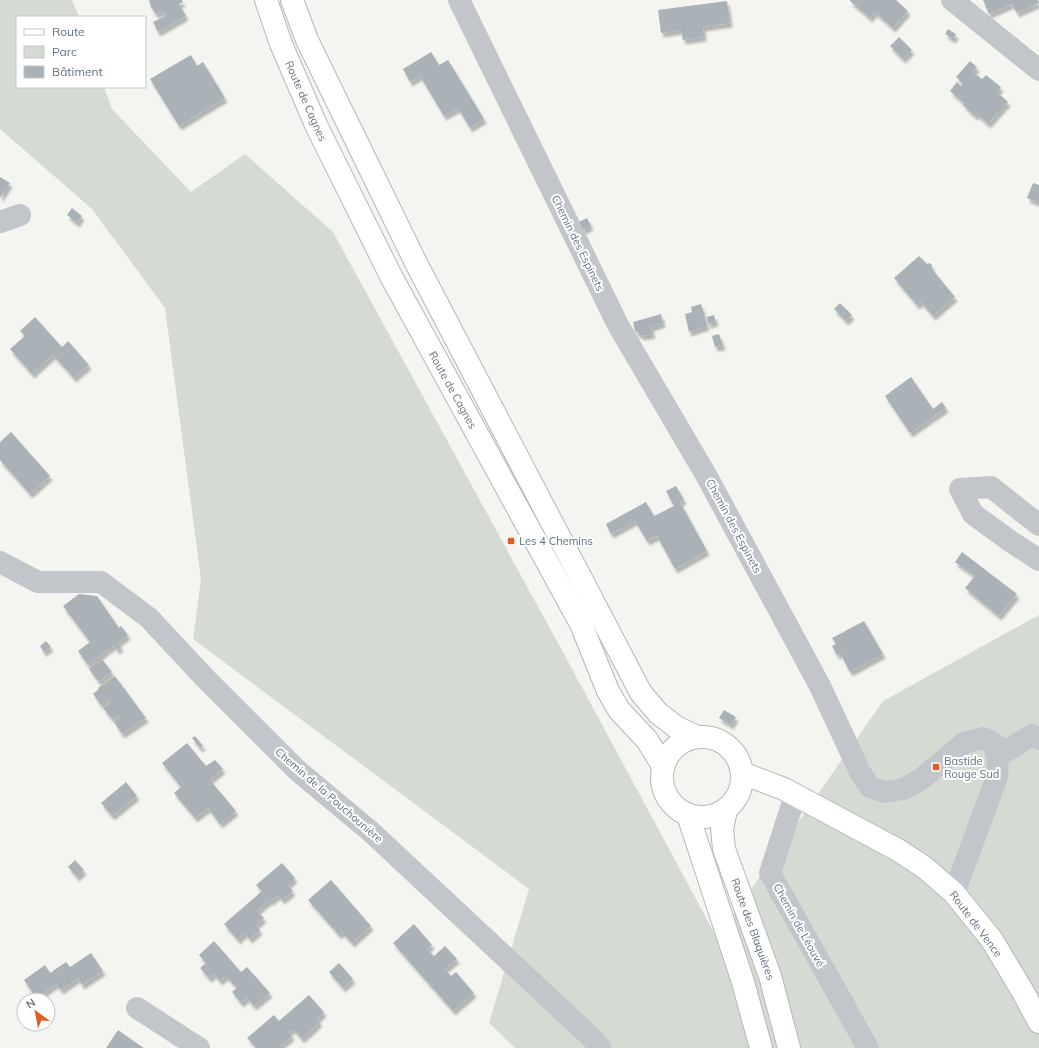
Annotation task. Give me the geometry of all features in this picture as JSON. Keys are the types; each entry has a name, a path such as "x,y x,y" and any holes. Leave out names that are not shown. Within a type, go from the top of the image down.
{"main road":[{"name":"Route de Cagnes","path":"266,0 281,44 316,125 392,278 581,624 608,691 619,710 647,740 663,766"},
{"path":"292,0 307,40 416,263 641,693 658,713 676,727 697,737"},
{"path":"732,802 742,780 742,773 739,760 732,750 722,742 710,737 697,737 685,740 668,756 663,766 662,781 666,795 675,807 688,815 701,818 714,816 732,802 754,792 790,793"},
{"name":"Route de Vence","path":"742,773 790,793 898,850 924,866 954,893 992,940 1039,1022"},
{"name":"Route des Blaquières","path":"732,802 722,829 724,849 770,976 789,1048"},
{"path":"688,815 743,982 761,1048"}],"street":[{"name":"Chemin des Espinets","path":"459,0 618,325 706,475 820,686 860,772 870,787 884,792 903,789 920,780 964,743 983,738 1005,752 1032,735 1039,739"},
{"path":"952,0 1039,70"},
{"path":"1039,524 991,487 960,489 973,514 1039,560"},
{"name":"Chemin de la Pouchounière","path":"0,562 38,582 101,582 149,618 205,678 298,771 370,831 594,1040 600,1048"},
{"path":"954,893 997,777 998,759 993,743"},
{"name":"Chemin de Léouvé","path":"790,793 770,873 868,1048"},
{"path":"136,1008 199,1048"}],"green space":[{"path":"0,0 72,0 79,16 16,16 16,88 104,88 112,109 191,192 245,154 333,232 564,654 717,938 883,701 1039,615 1039,1048 515,1048 489,1023 529,889 193,639 201,579 165,308 92,209 0,129"}],"building":[{"path":"149,0 182,0 183,2 179,4 186,16 158,32 153,22 165,16 163,11 156,14 151,7"},
{"path":"850,0 896,0 908,11 893,28 875,12 870,18"},
{"path":"983,0 1038,0 1039,3 1017,13 1012,4 989,14"},
{"path":"727,1 730,23 703,27 704,37 683,40 681,30 661,33 658,10"},
{"path":"948,29 956,34 953,39 945,34"},
{"path":"899,37 912,50 903,59 890,46"},
{"path":"431,52 439,65 448,60 484,119 470,128 458,108 444,116 420,76 410,82 403,69"},
{"path":"191,55 197,66 203,62 225,98 179,126 150,79"},
{"path":"970,61 977,67 973,72 982,79 986,75 1001,87 997,92 1008,102 988,124 977,114 975,116 963,105 964,103 950,91 957,82 961,86 963,84 956,77"},
{"path":"0,177 10,183 0,198"},
{"path":"1033,183 1039,185 1039,203 1027,198"},
{"path":"72,208 82,216 77,223 67,215"},
{"path":"587,218 591,226 583,230 579,222"},
{"path":"919,256 927,264 929,263 932,265 932,269 955,297 933,316 921,302 917,305 894,278"},
{"path":"840,303 852,315 846,321 834,309"},
{"path":"701,304 707,326 689,332 685,314 692,312 691,307"},
{"path":"661,314 663,323 651,327 653,334 642,336 635,331 633,322"},
{"path":"714,315 716,322 708,324 707,317"},
{"path":"35,317 62,347 68,341 89,365 74,378 53,355 32,374 10,349 25,336 20,331"},
{"path":"719,334 723,346 715,347 712,336"},
{"path":"911,377 933,409 942,402 946,408 910,433 885,396"},
{"path":"11,432 50,476 30,494 0,460 0,442"},
{"path":"676,486 684,500 680,502 707,551 675,569 657,536 647,541 635,521 611,534 606,524 646,502 654,516 674,506 666,491"},
{"path":"962,552 1017,594 999,616 965,588 975,576 955,562"},
{"path":"79,594 97,596 119,628 121,626 128,635 118,643 121,647 117,650 114,645 88,665 78,651 90,642 63,606"},
{"path":"864,621 883,654 850,672 840,653 837,655 832,646 836,644 832,638"},
{"path":"46,641 51,647 44,652 40,646"},
{"path":"102,659 112,672 99,682 89,669"},
{"path":"115,676 146,718 122,734 114,722 120,717 118,714 112,719 103,708 110,703 108,700 101,705 93,694 99,689 98,688"},
{"path":"724,710 736,717 731,725 719,718"},
{"path":"195,736 203,746 200,748 192,738"},
{"path":"187,743 206,766 215,760 223,769 210,780 236,811 220,824 208,808 195,818 174,793 181,787 162,763"},
{"path":"126,782 137,796 112,816 101,803"},
{"path":"75,860 84,870 77,877 68,867"},
{"path":"282,863 295,878 288,885 293,891 282,900 278,895 257,911 264,918 256,925 260,930 250,939 245,933 238,940 224,924 262,891 256,885"},
{"path":"331,880 371,926 352,943 342,932 339,935 308,900"},
{"path":"414,924 432,945 427,949 434,956 445,946 457,959 445,969 451,976 456,972 474,993 453,1011 393,943"},
{"path":"214,941 241,972 247,967 270,993 254,1006 247,998 241,1003 232,992 237,988 226,976 220,981 214,974 209,978 200,968 206,963 199,955"},
{"path":"91,953 103,971 82,985 78,978 61,990 56,984 45,992 32,992 24,980 45,965 50,973 66,962 70,967"},
{"path":"339,963 353,979 343,988 329,972"},
{"path":"309,995 324,1012 317,1019 320,1022 302,1039 293,1029 289,1032 292,1036 278,1048 257,1048 247,1038 274,1015 279,1021"},
{"path":"118,1030 138,1044 144,1048 106,1048"}],"place":[{"name":"Les 4 Chemins","path":"511,541"},
{"name":"Bastide Rouge Sud","path":"936,767"}]}
